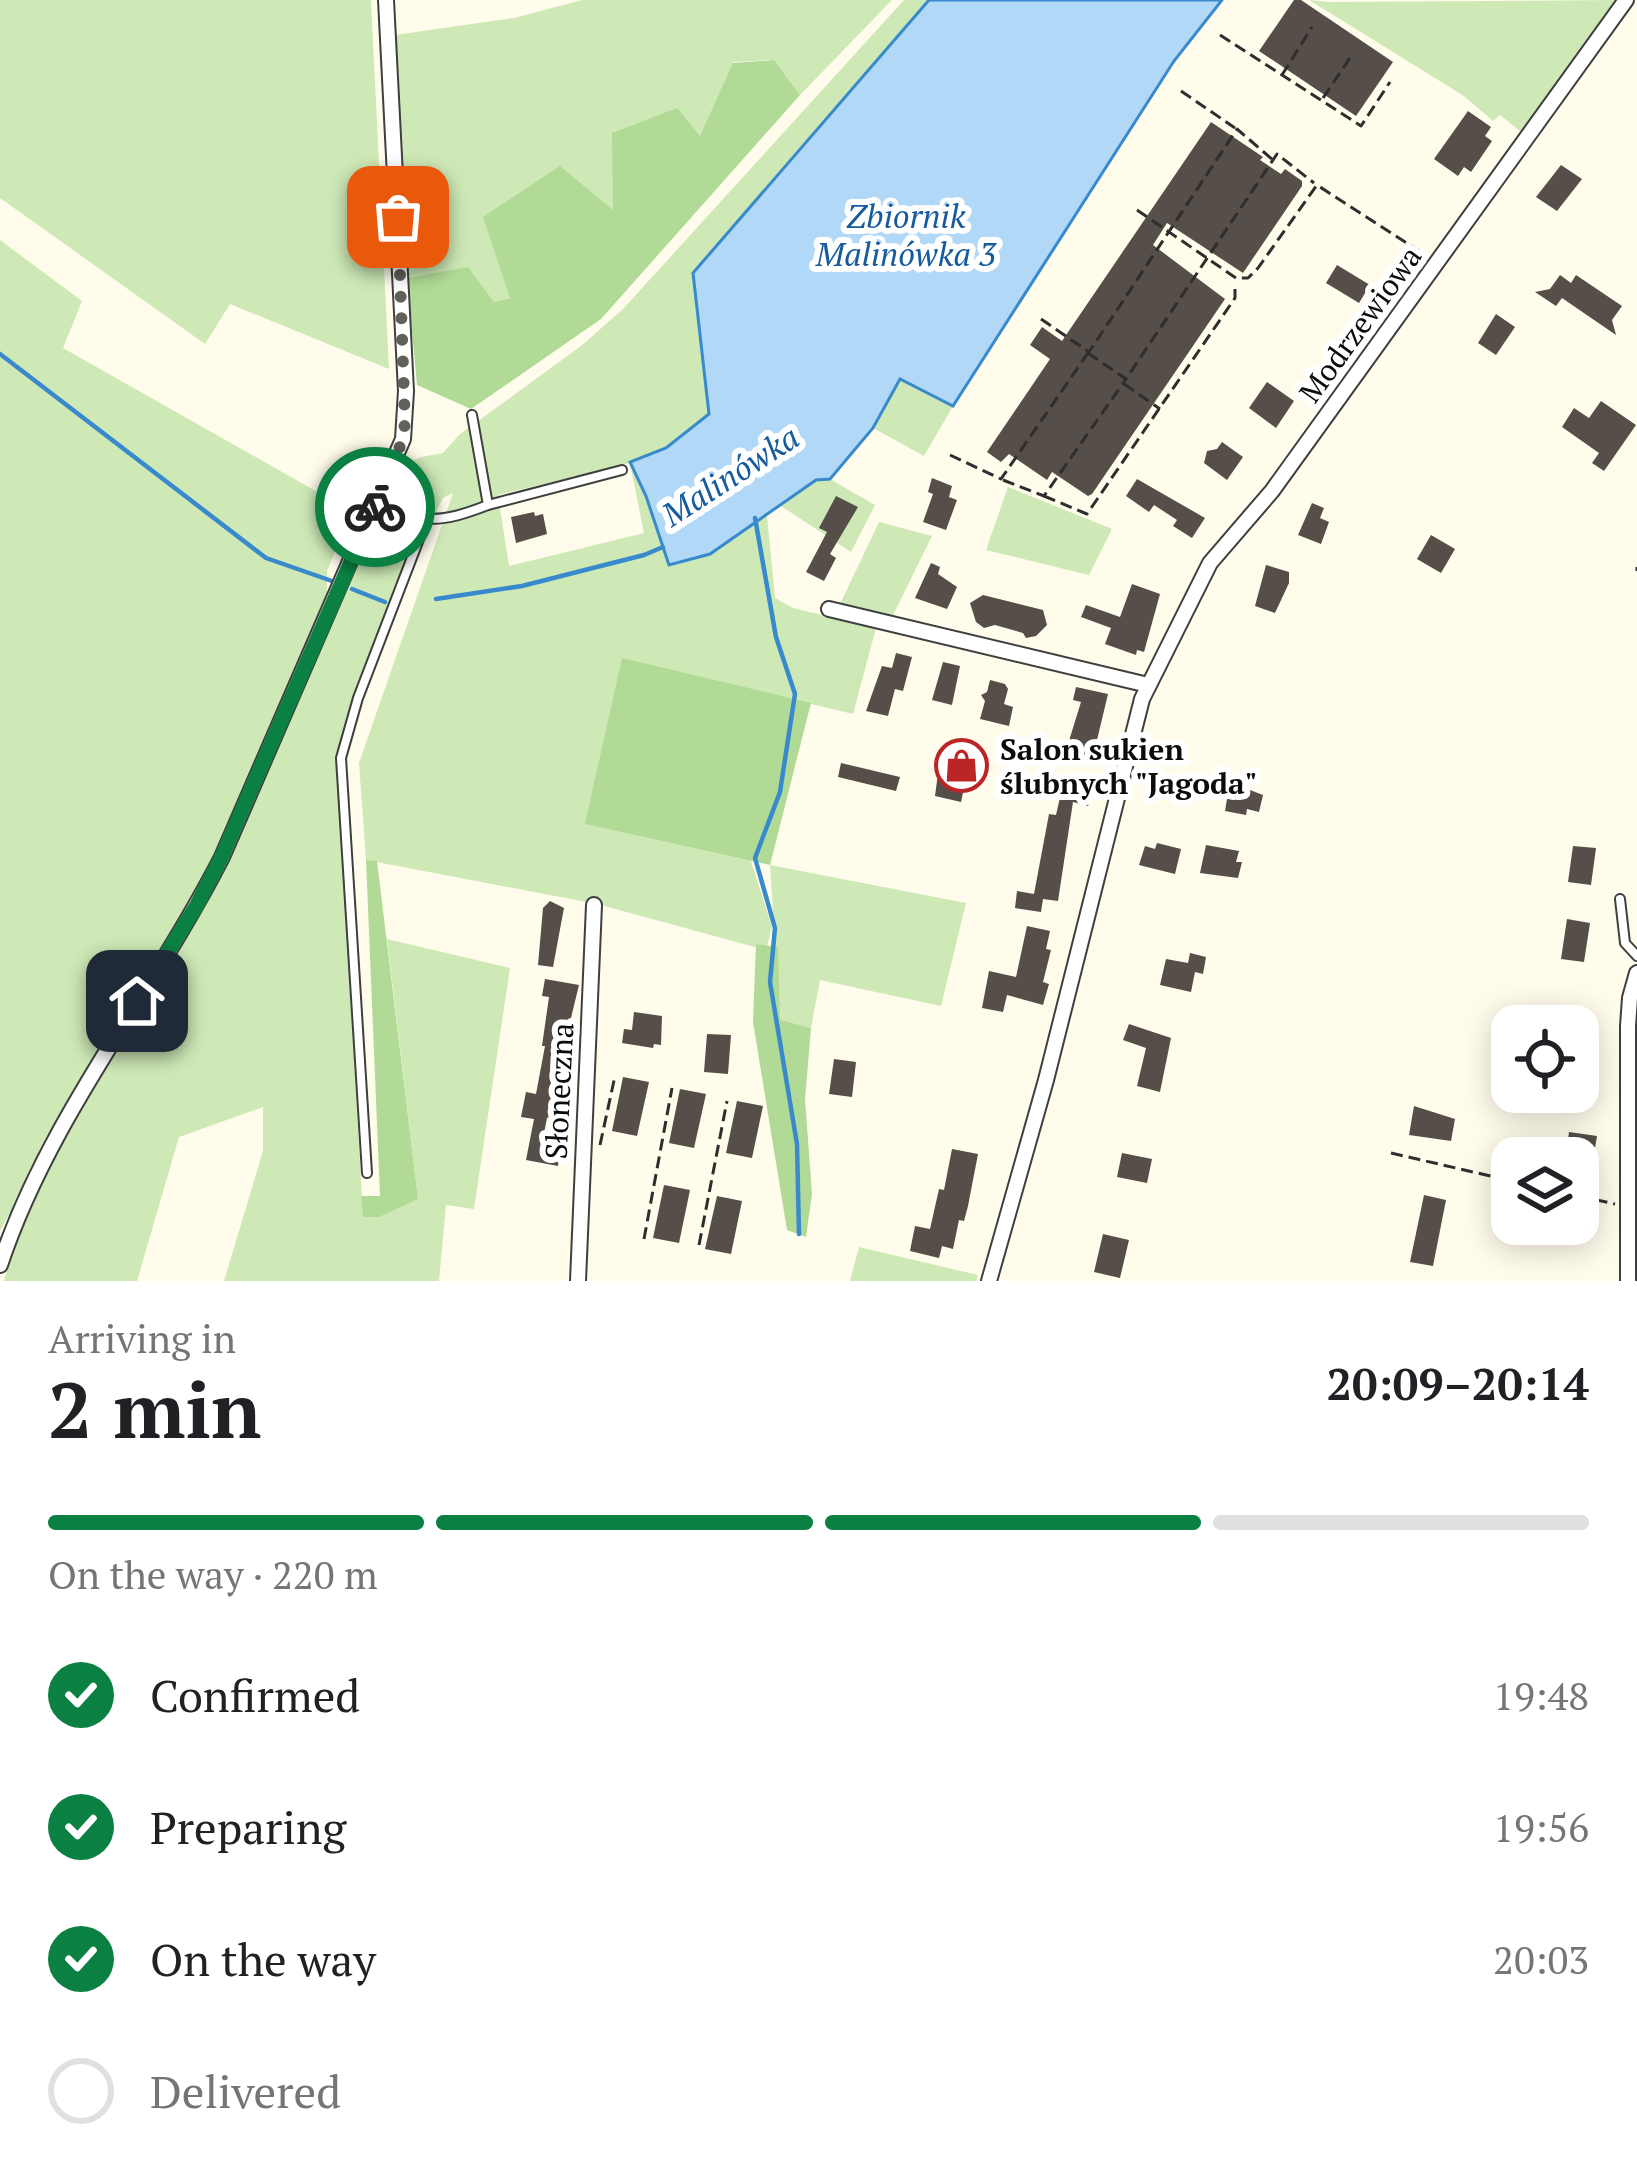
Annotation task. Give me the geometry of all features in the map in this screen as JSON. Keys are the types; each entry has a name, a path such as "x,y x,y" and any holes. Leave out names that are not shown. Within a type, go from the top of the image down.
{"street":[{"path":"2,1255 81,1094 222,856 403,439 406,391 386,0"},
{"name":"Modrzewiowa","path":"989,1281 1148,685 1210,563 1272,491 1626,0"},
{"path":"829,609 1148,685"},
{"name":"Słoneczna","path":"578,1281 594,905"},
{"path":"1628,1281 1628,1026 1637,973"}],"lane":[{"path":"472,416 488,505"},
{"path":"376,505 446,521 488,505 622,470"},
{"path":"367,1173 341,758 358,698 430,521"},
{"path":"1620,899 1625,943 1637,956"}],"path":[{"path":"1282,75 1312,27"},
{"path":"1220,35 1361,126 1390,82"},
{"path":"1322,100 1352,55"},
{"path":"1181,91 1273,160"},
{"path":"1001,479 1237,129"},
{"path":"1045,496 1277,154 1438,263"},
{"path":"1137,210 1236,278 1248,278 1317,184"},
{"path":"950,455 1087,514 1235,298 1235,289"},
{"path":"1041,319 1160,409"},
{"path":"599,1149 615,1076"},
{"path":"644,1239 672,1088"},
{"path":"699,1245 727,1101"},
{"path":"1391,1154 1491,1176"},
{"path":"1599,1201 1628,1207"}],"green space":[{"path":"0,0 371,0 389,369 230,304 205,344 0,198"},
{"path":"582,0 892,0 800,95 774,60 734,62 700,137 510,298 494,302 468,268 407,278 395,35 514,18"},
{"path":"904,0 929,0 693,273 709,414 666,448 631,463 646,496 745,530 767,516 775,598 793,608 876,628 853,714 622,659 586,824 751,861 772,927 766,950 597,904 366,860 359,763 453,493 443,498 436,512 402,507 386,496 401,467 443,453 459,435 581,346 623,309","holes":["630,463 644,533 509,566 498,495"]},
{"path":"1309,0 1621,0 1521,132 1500,115 1493,121 1464,96"},
{"path":"774,60 800,95 601,319 471,409 417,385 407,278 468,267 494,302 510,298 483,217 560,166 613,210 612,133 677,108 700,136 733,63"},
{"path":"0,240 82,301 63,348 351,511 327,571 327,593 228,833 199,888 109,1030 0,1231"},
{"path":"900,378 953,406 924,456 873,428"},
{"path":"830,479 875,505 851,552 781,506 816,480"},
{"path":"1008,487 1112,529 1089,575 986,550"},
{"path":"376,517 420,529 344,726 337,761 363,1217 418,1199 387,939 510,968 474,1209 446,1205 439,1281 224,1281 263,1151 263,1107 179,1137 137,1281 4,1281 22,1221 87,1095 205,903"},
{"path":"879,522 932,536 892,617 840,604"},
{"path":"622,658 811,703 770,865 585,824"},
{"path":"366,860 377,861 418,1199 379,1217 363,1217 361,1196 380,1196"},
{"path":"770,865 966,903 941,1006 820,980 811,1028 780,1021"},
{"path":"756,944 778,947 780,1020 811,1028 805,1099 812,1194 806,1237 787,1230 753,1022"},
{"path":"859,1247 978,1275 976,1281 850,1281"}],"water":[{"name":"Zbiornik Malinówka 3","path":"929,0 1222,0 1174,61 953,406 900,379 873,428 830,479 816,480 710,554 669,565 630,462 666,448 709,414 693,273"}],"building":[{"path":"1294,0 1301,0 1393,62 1356,116 1259,51"},
{"path":"1468,111 1491,127 1485,136 1492,141 1471,172 1464,167 1458,176 1434,159"},
{"path":"1211,122 1281,174 1285,169 1302,186 1243,273 1167,223 1153,245 1225,299 1092,494 1088,496 1052,472 1047,480 1009,454 1001,462 987,452 1050,359 1030,345 1042,327 1062,341"},
{"path":"1561,165 1582,179 1557,211 1536,197"},
{"path":"1337,265 1370,285 1359,303 1326,283"},
{"path":"1560,275 1571,283 1576,275 1622,306 1612,320 1616,335 1562,298 1556,306 1535,292 1550,289"},
{"path":"1496,314 1515,327 1496,355 1478,343"},
{"path":"1267,382 1294,401 1276,428 1249,408"},
{"path":"1601,401 1636,425 1604,471 1592,463 1599,453 1562,427 1574,408 1589,418"},
{"path":"1222,442 1243,457 1227,480 1204,463 1207,451"},
{"path":"932,478 952,486 949,497 957,500 946,530 923,522 933,494 928,492"},
{"path":"1137,479 1205,518 1192,538 1173,526 1177,520 1154,505 1149,512 1126,496"},
{"path":"836,496 858,507 830,554 836,558 824,581 806,572 827,532 819,528"},
{"path":"1312,503 1324,508 1320,518 1329,522 1321,544 1298,535"},
{"path":"534,512 535,516 543,514 547,534 516,543 511,517"},
{"path":"1431,535 1455,549 1441,573 1417,559"},
{"path":"931,563 957,587 947,609 915,598"},
{"path":"1266,565 1289,572 1275,613 1255,606"},
{"path":"1132,584 1160,594 1144,652 1137,650 1136,655 1105,644 1111,628 1081,617 1086,605 1120,617"},
{"path":"983,595 1043,610 1047,625 1026,638 995,625 984,628 976,622 970,603"},
{"path":"896,653 912,657 903,691 895,689 888,716 866,711 882,666 892,668"},
{"path":"943,662 960,666 952,705 932,700"},
{"path":"990,680 1008,689 1004,704 1013,707 1009,726 980,719 985,701 981,695 987,692"},
{"path":"1076,687 1108,694 1097,740 1103,742 1099,756 1092,755 1090,763 1064,757 1081,702 1073,700"},
{"path":"945,754 970,760 961,802 935,796"},
{"path":"841,763 900,777 896,791 838,777"},
{"path":"1063,784 1092,791 1088,806 1073,802 1058,901 1043,899 1041,912 1015,908 1017,891 1034,894 1049,814 1056,815"},
{"path":"1237,785 1263,795 1259,812 1225,811 1223,794"},
{"path":"1157,843 1181,849 1175,874 1139,865 1145,846 1155,849"},
{"path":"1206,845 1239,851 1238,878 1200,873"},
{"path":"1573,846 1596,848 1591,885 1568,882"},
{"path":"550,901 564,908 553,967 538,965 543,908"},
{"path":"1567,919 1590,923 1584,962 1561,959"},
{"path":"1027,926 1050,931 1043,982 1049,984 1043,1005 1007,995 1003,1012 982,1008 989,971 1016,977"},
{"path":"1190,953 1206,957 1203,974 1195,972 1191,992 1160,985 1166,959 1188,963"},
{"path":"545,979 579,985 550,1104 557,1113 547,1118 542,1143 561,1146 558,1166 526,1160 534,1119 521,1117 526,1092 536,1094 545,1046 549,997 542,996"},
{"path":"634,1012 662,1016 661,1045 622,1043 624,1029 632,1030"},
{"path":"1129,1024 1171,1038 1160,1092 1137,1086 1146,1048 1123,1040"},
{"path":"707,1034 731,1035 728,1074 704,1072"},
{"path":"834,1059 856,1062 852,1097 829,1094"},
{"path":"623,1077 649,1082 637,1136 612,1131"},
{"path":"680,1089 706,1094 694,1148 669,1143"},
{"path":"737,1101 763,1106 752,1158 726,1153"},
{"path":"1414,1106 1455,1119 1451,1141 1409,1135"},
{"path":"952,1149 978,1154 953,1249 942,1246 939,1258 910,1251 915,1226 930,1229"},
{"path":"1122,1153 1152,1159 1147,1183 1117,1177"},
{"path":"664,1185 690,1190 679,1243 653,1238"},
{"path":"1424,1195 1446,1200 1433,1266 1410,1262"},
{"path":"717,1196 742,1201 731,1254 705,1249"},
{"path":"1103,1234 1129,1240 1120,1278 1094,1272"}],"waterway":[{"name":"Malinówka","path":"0,354 266,558 332,581"},
{"path":"755,518 776,637 795,694 780,792 755,858 775,928 770,982 797,1144 799,1234"},
{"name":"Malinówka","path":"436,599 522,586 663,547"},
{"name":"Malinówka","path":"352,589 385,602"}],"way so far":[{"path":"375,507 398,454 405,424 398,217"}],"place":[{"name":"Salon sukien ślubnych \"Jagoda\"","path":"961,766"}],"route":[{"path":"137,1001 222,856 375,507"}]}
